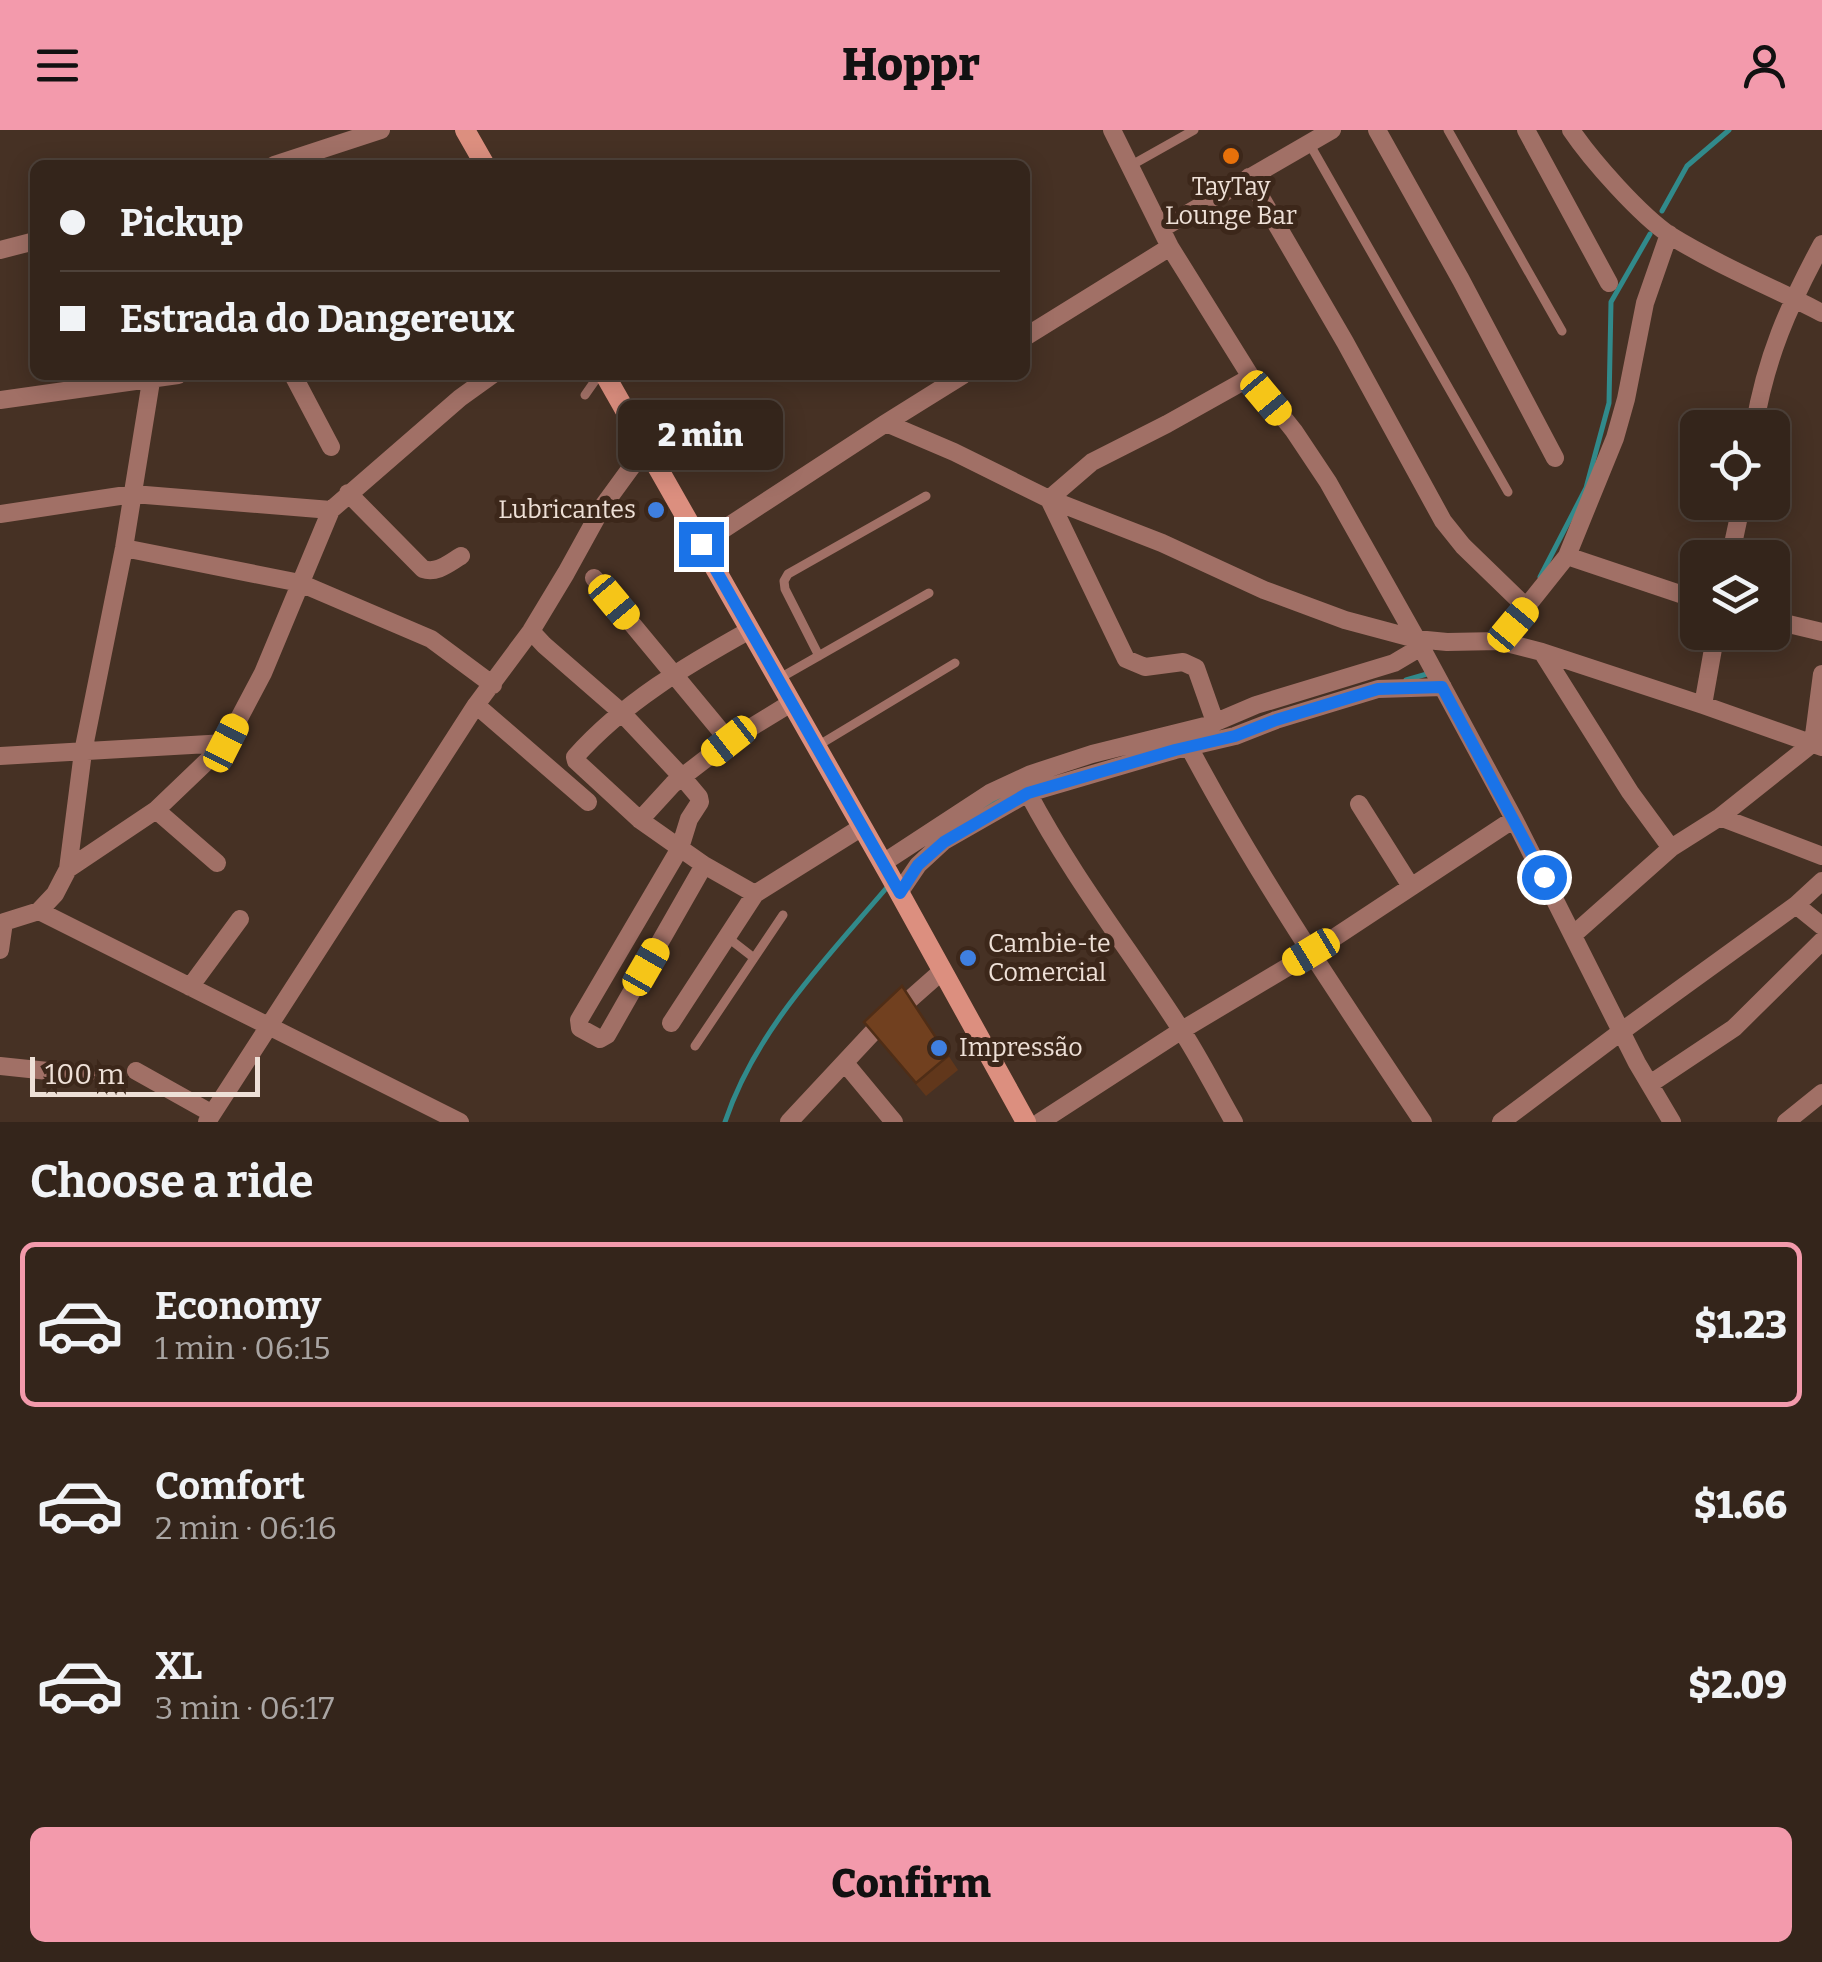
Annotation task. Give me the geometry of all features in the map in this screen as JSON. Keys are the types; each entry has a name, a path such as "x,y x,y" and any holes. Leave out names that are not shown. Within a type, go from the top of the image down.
{"main road":[{"path":"465,130 482,160"},
{"path":"605,380 1026,1122"}],"street":[{"path":"320,158 381,130"},
{"path":"1112,130 1170,247 1251,377 1328,482 1419,643 1672,1122"},
{"path":"1162,229 1332,130"},
{"path":"1378,130 1555,458"},
{"path":"1526,130 1608,282"},
{"path":"1571,130 1631,200 1669,234 1822,313"},
{"path":"1248,177 1345,342 1443,522 1527,608"},
{"path":"1499,641 1567,556 1615,438 1645,302 1669,234"},
{"path":"0,250 30,242"},
{"path":"1758,410 1770,356 1792,298 1822,244"},
{"path":"1030,334 1170,247"},
{"path":"1048,498 1092,462 1251,377"},
{"path":"0,400 132,380"},
{"path":"0,950 2,922 39,911 55,894 68,869 83,752 124,548 152,380"},
{"path":"296,380 330,447"},
{"path":"68,869 156,810 226,743 263,672 331,510 485,380"},
{"path":"701,544 955,380"},
{"path":"886,423 1048,498 1162,542 1264,590 1345,620 1419,643 1499,641 1542,652 1817,745"},
{"path":"136,1071 209,1118 476,705 530,630 602,506 646,447"},
{"path":"348,493 423,569 439,569 461,556"},
{"path":"0,514 133,494 331,510"},
{"path":"1048,498 1126,658 1145,667 1183,662 1196,668 1213,723"},
{"path":"124,548 300,584 431,639 492,685"},
{"path":"1567,556 1680,594"},
{"path":"594,578 729,741"},
{"path":"1790,624 1822,632"},
{"path":"530,630 621,712 683,778 700,802 680,848 579,1020 580,1028 600,1039 607,1034 704,865"},
{"path":"750,630 673,674 621,712 575,757 640,820 704,865 755,894"},
{"path":"892,880 990,793 1030,774 1092,754 1210,726 1256,706 1394,663 1419,643"},
{"path":"1703,705 1713,650"},
{"path":"1542,652 1630,792 1671,848"},
{"path":"1573,935 1671,848 1817,745 1822,674"},
{"path":"892,880 918,865 944,842 1028,793 1235,736 1378,689 1442,687"},
{"path":"640,820 666,790 729,741 791,703"},
{"path":"476,705 588,802"},
{"path":"0,756 226,743"},
{"path":"1189,747 1218,802 1311,952 1422,1122"},
{"path":"1028,793 1083,886 1182,1030 1234,1122"},
{"path":"1359,804 1410,885"},
{"path":"156,810 217,863"},
{"path":"1720,817 1822,856"},
{"path":"1040,1122 1514,819"},
{"path":"670,1024 755,894 862,827"},
{"path":"1502,1122 1796,905 1822,881"},
{"path":"1796,905 1822,926"},
{"path":"39,911 460,1122"},
{"path":"190,988 240,919"},
{"path":"1650,1084 1734,1028 1822,941"},
{"path":"789,1122 885,1020 942,970"},
{"path":"845,1063 894,1122"},
{"path":"0,1066 86,1076"},
{"path":"1786,1122 1822,1093"}],"lane":[{"path":"1130,166 1194,130"},
{"path":"1448,130 1562,331"},
{"path":"1310,143 1508,492"},
{"path":"584,395 598,380"},
{"path":"819,656 784,589 788,574 926,496"},
{"path":"778,679 929,593"},
{"path":"816,747 954,663"},
{"path":"695,1046 783,915"},
{"path":"727,937 754,958"}],"building":[{"path":"902,986 948,1056 916,1083 864,1022"}],"waterway":[{"path":"1662,211 1687,166 1729,130"},
{"path":"1540,577 1586,488 1609,403 1611,302 1650,234"},
{"path":"1406,680 1427,674"},
{"path":"978,812 1012,793"},
{"path":"725,1122 738,1088 774,1025 889,885"}],"place":[{"name":"TayTay Lounge Bar","path":"1231,156"},
{"name":"Lubricantes","path":"656,510"},
{"name":"Cambie-te Comercial","path":"968,958"},
{"name":"Impressão","path":"939,1048"}],"route":[{"path":"701,544 900,893 918,865 944,842 1028,793 1235,736 1378,689 1399,688 1442,687 1544,877"}]}
